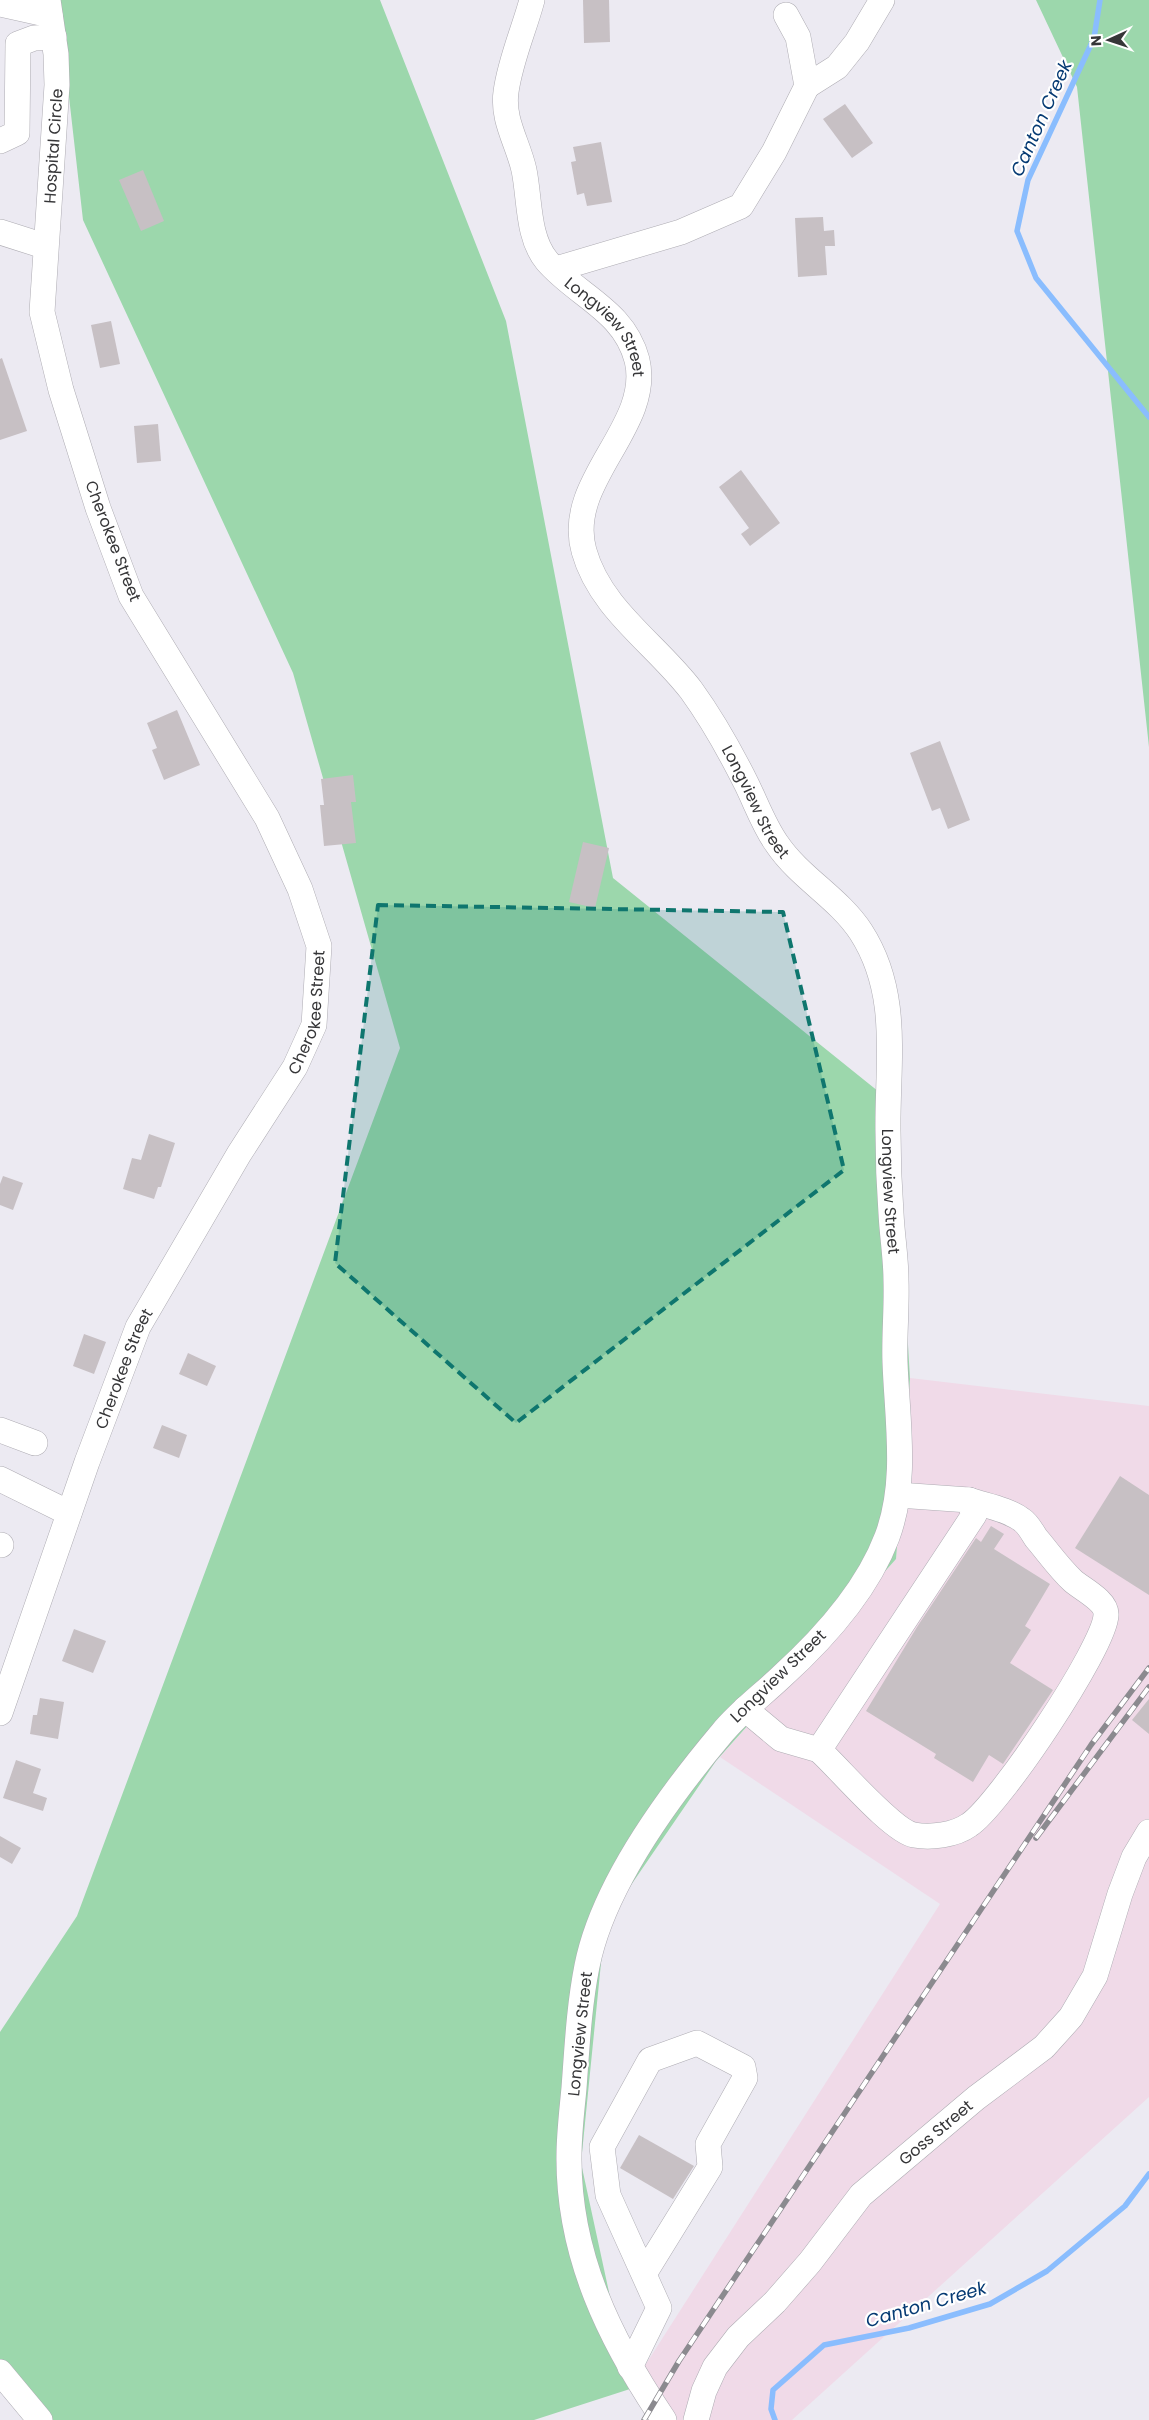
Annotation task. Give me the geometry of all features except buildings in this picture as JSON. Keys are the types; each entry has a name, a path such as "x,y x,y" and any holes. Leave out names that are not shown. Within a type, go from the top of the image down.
{"street":[{"name":"Longview Street","path":"532,0 507,84 505,102 506,120 523,169 532,227 538,246 545,259 604,308 624,333 639,366 638,391 631,413 601,467 587,502 581,528 582,545 599,588 689,688 717,729 777,845 860,931 884,988 890,1024 887,1124 890,1212 897,1276 894,1345 900,1459 898,1495 887,1537 875,1564 851,1598 802,1658 729,1724 685,1778 640,1844 607,1905 588,1962 578,2040 569,2158 578,2242 594,2296 630,2367 664,2420"},
{"path":"556,269 681,232 741,206 774,152 807,86 838,67 857,42 882,0"},
{"path":"0,141 17,133 18,44 34,38 51,17 1,4"},
{"path":"786,15 798,37 807,86"},
{"name":"Hospital Circle","path":"44,246 57,85 51,17"},
{"path":"0,232 44,246"},
{"name":"Cherokee Street","path":"0,1713 69,1513 138,1327 239,1154 295,1067 314,1025 319,946 300,889 267,818 131,596 98,508 57,372 42,312 44,246"},
{"path":"0,1430 35,1443"},
{"path":"0,1479 69,1513"},
{"path":"745,1709 780,1739 819,1750 842,1771 880,1812 912,1835 952,1833 969,1826 989,1809 1056,1712 1092,1651 1104,1626 1107,1613 1104,1606 1073,1581 1057,1564 1023,1521 1002,1510 969,1500 898,1495"},
{"path":"819,1750 974,1516 969,1500"},
{"name":"Goss Street","path":"696,2420 704,2391 715,2367 738,2337 775,2302 810,2262 861,2195 930,2136 1044,2047 1070,2017 1095,1976 1120,1894 1134,1857 1149,1832"},
{"path":"630,2367 659,2308 608,2195 602,2147 650,2060 698,2043 743,2067 745,2078 708,2144 710,2167 644,2274"},
{"path":"0,2372 40,2420"}],"highlighted area":[{"path":"378,905 783,912 844,1170 516,1423 335,1263"}],"shaded area":[{"path":"910,1378 1149,1406 1149,2097 792,2420 663,2420 630,2389 940,1904 720,1757 896,1559"}],"green space":[{"path":"58,0 380,0 506,321 613,878 894,1104 910,1379 896,1559 716,1761 605,1923 581,2163 630,2389 534,2420 30,2420 0,2391 0,2032 77,1916 400,1048 293,673 83,220"},
{"path":"1036,0 1149,0 1149,747 1077,87"}],"waterway":[{"name":"Canton Creek","path":"1100,0 1094,38 1028,180 1017,231 1036,278 1149,417"},
{"name":"Canton Creek","path":"775,2420 771,2409 773,2390 824,2345 909,2328 990,2304 1047,2271 1125,2206 1149,2174"}],"railway":[{"path":"644,2420 679,2361 1091,1745 1149,1668"},
{"path":"1036,1838 1149,1687"}]}
